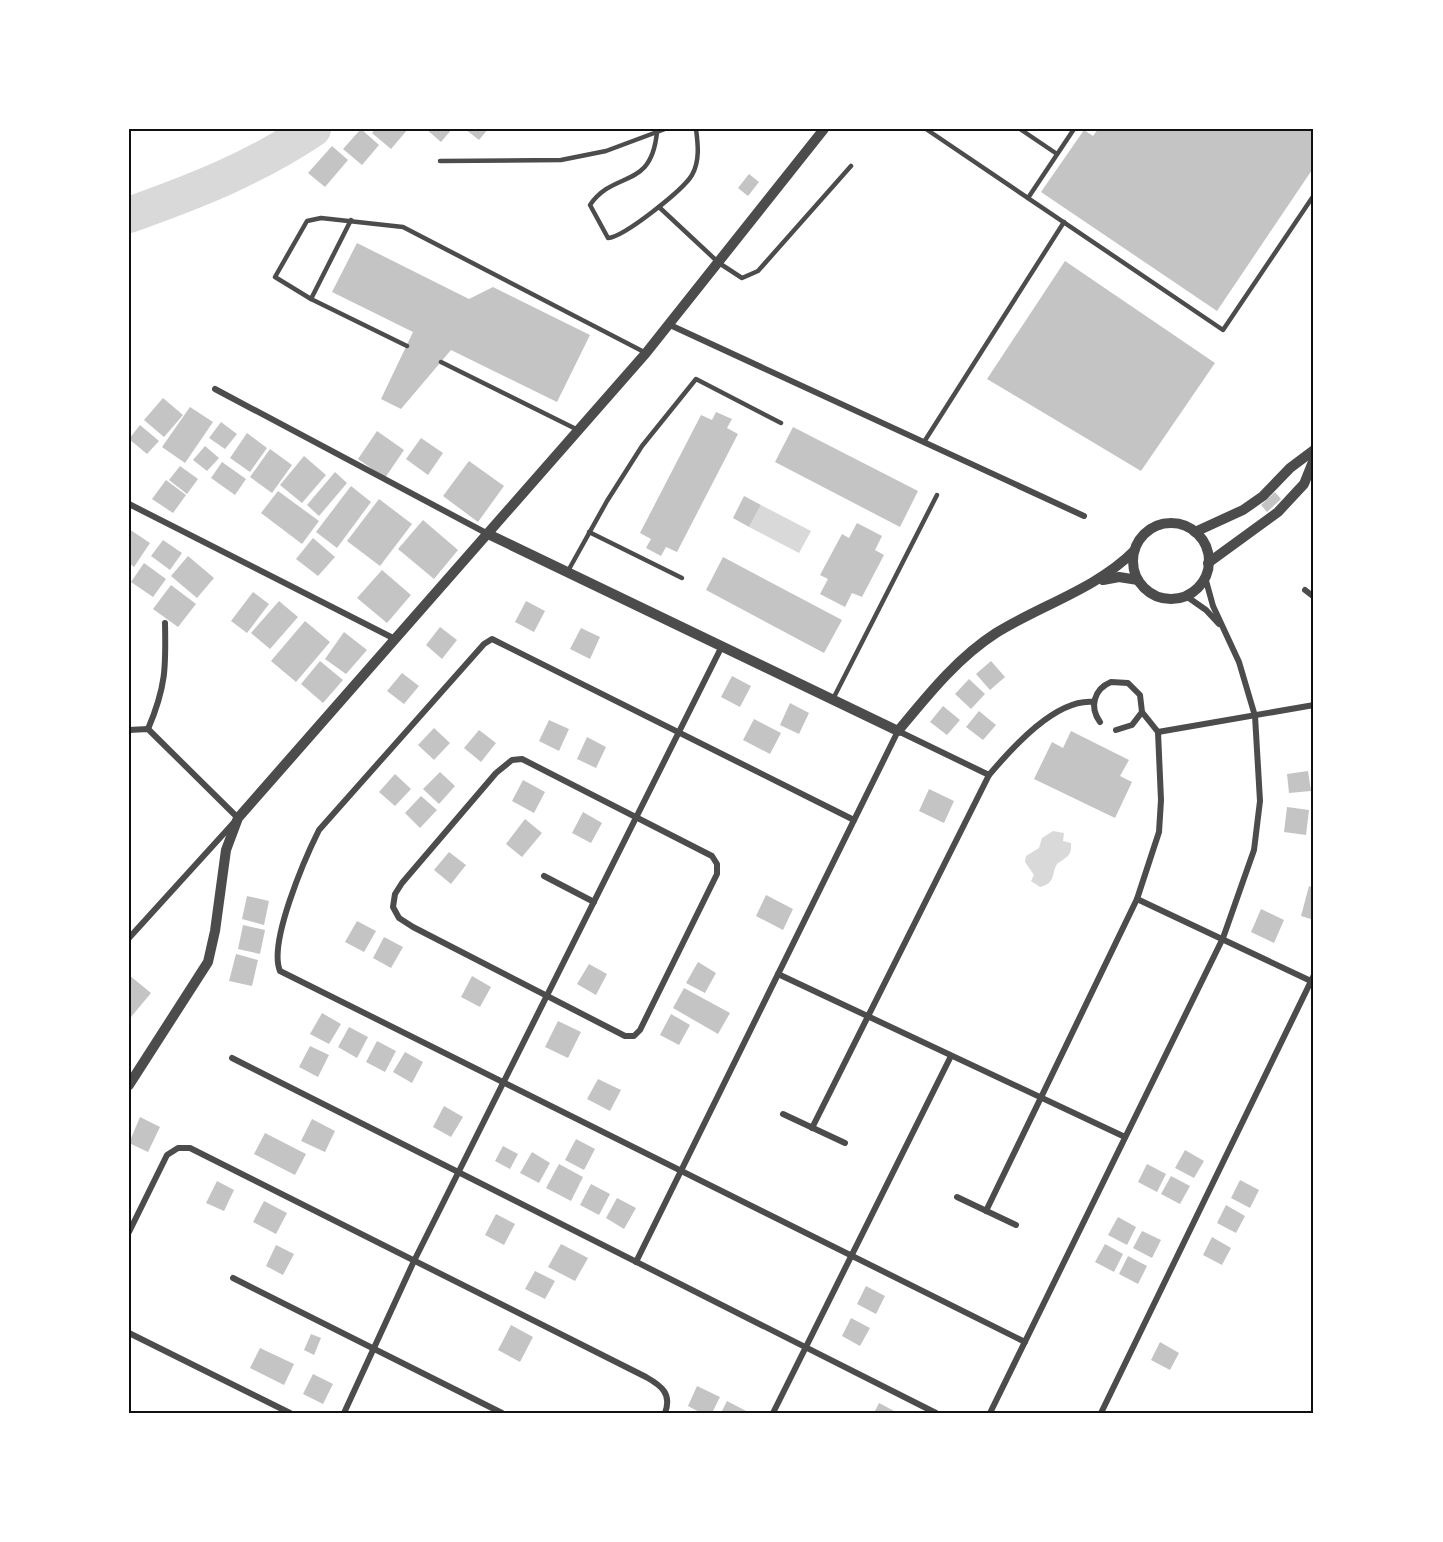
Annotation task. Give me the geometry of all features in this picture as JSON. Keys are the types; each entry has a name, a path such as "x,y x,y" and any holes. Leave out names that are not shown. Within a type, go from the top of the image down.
{"street":[{"path":"129,938 238,818 646,353 824,129"},
{"path":"670,325 1084,516"},
{"path":"215,389 488,534 989,774"},
{"path":"1195,532 1243,510 1263,496 1290,468 1314,450"},
{"path":"1208,563 1278,512 1304,484 1314,459"},
{"path":"129,504 395,639"},
{"path":"1159,525 1184,525 1195,532 1208,551 1208,563 1201,584 1186,596 1165,598 1145,588 1138,579 1133,561 1139,540 1159,525"},
{"path":"636,1262 898,731 941,680 994,634 1057,598 1099,580 1117,569 1134,551"},
{"path":"990,1413 1223,938 1254,850 1260,801 1255,716 1239,662 1223,628 1205,576"},
{"path":"1099,580 1119,577 1138,579"},
{"path":"1305,591 1314,597"},
{"path":"1186,596 1206,610 1223,628"},
{"path":"148,729 160,700 166,677 165,623"},
{"path":"854,820 492,639 484,644 319,830 308,851 284,920 276,961 280,971 1025,1341"},
{"path":"344,1413 414,1261 723,646"},
{"path":"1100,722 1095,712 1094,702 1098,692 1106,684 1122,681 1137,690 1142,701 1142,712 1132,725 1116,730"},
{"path":"812,1128 989,774 1011,749 1066,706 1094,702"},
{"path":"1158,732 1314,705"},
{"path":"986,1211 1137,899 1159,832 1162,767 1158,732 1142,712"},
{"path":"129,730 148,729 238,818"},
{"path":"522,759 533,763 636,819 712,856 717,864 717,874 640,1030 634,1036 625,1036 413,927 399,918 393,907 395,894 496,773 512,760 522,759"},
{"path":"129,1085 208,962 215,931 226,850 238,818"},
{"path":"544,876 594,902"},
{"path":"1101,1413 1313,979 1137,899"},
{"path":"778,974 1125,1137"},
{"path":"773,1413 951,1056"},
{"path":"232,1058 936,1413"},
{"path":"783,1114 845,1143"},
{"path":"129,1232 167,1155 178,1148 190,1148 657,1384 666,1391 669,1402 665,1413"},
{"path":"957,1197 1016,1225"},
{"path":"232,1278 502,1413"},
{"path":"129,1333 290,1413"}],"lane":[{"path":"440,161 561,160 606,151 665,129"},
{"path":"657,132 655,150 646,169 597,195 590,205 608,238 618,237 659,207 692,176 699,146 696,129"},
{"path":"926,129 1223,330 1314,195"},
{"path":"1020,129 1057,154"},
{"path":"1028,198 1074,129"},
{"path":"659,207 719,263 742,278 758,271 852,166"},
{"path":"407,346 311,299 275,277 307,220 321,218 351,220 403,227 646,353"},
{"path":"311,299 351,220"},
{"path":"924,442 1064,222"},
{"path":"441,362 579,430"},
{"path":"567,571 642,446 696,379 781,423"},
{"path":"833,699 937,495"},
{"path":"589,532 682,578"}],"shaded area":[{"path":"761,505 811,531 799,553 749,527"},
{"path":"1053,831 1064,833 1063,841 1071,843 1070,851 1068,856 1057,864 1051,881 1040,887 1031,881 1034,875 1025,862 1026,856 1039,848 1042,838"}],"building":[{"path":"361,129 379,145 362,165 343,149"},
{"path":"375,129 408,129 391,149 372,133"},
{"path":"426,129 452,129 441,142"},
{"path":"465,129 488,129 479,140"},
{"path":"1098,129 1314,129 1314,167 1217,311 1041,192 1084,130 1093,136"},
{"path":"332,146 348,160 325,187 308,173"},
{"path":"749,174 759,182 748,196 738,188"},
{"path":"357,243 469,299 493,287 590,335 557,402 451,350 401,409 381,399 413,332 332,292"},
{"path":"1065,261 1215,363 1141,471 987,379"},
{"path":"163,398 183,415 164,437 144,420"},
{"path":"190,407 213,422 185,463 162,447"},
{"path":"716,412 732,419 727,428 738,434 677,552 666,547 661,556 646,548 651,539 640,533 701,415 712,420"},
{"path":"221,422 237,434 225,449 209,438"},
{"path":"140,425 159,441 147,454 129,439"},
{"path":"793,427 918,491 900,527 775,462"},
{"path":"377,431 404,450 385,478 358,459"},
{"path":"247,433 267,448 250,472 230,458"},
{"path":"421,438 443,453 428,475 406,459"},
{"path":"205,446 219,458 207,471 193,460"},
{"path":"270,449 292,465 272,493 250,477"},
{"path":"304,456 326,475 302,503 280,485"},
{"path":"469,461 504,486 478,522 443,496"},
{"path":"222,462 246,479 235,495 211,478"},
{"path":"180,466 198,479 187,494 169,480"},
{"path":"335,472 347,483 319,516 307,505"},
{"path":"166,480 186,495 173,513 152,499"},
{"path":"351,486 371,502 337,548 316,532"},
{"path":"278,491 319,521 302,544 261,513"},
{"path":"1275,492 1281,499 1267,512 1261,505"},
{"path":"744,496 761,505 749,527 733,518"},
{"path":"379,499 412,524 380,566 347,541"},
{"path":"423,520 458,550 434,579 398,549"},
{"path":"857,523 882,536 875,550 884,555 862,597 852,593 845,607 820,594 828,579 820,575 842,534 849,538"},
{"path":"129,529 150,543 134,567 129,563"},
{"path":"313,538 335,557 318,576 296,559"},
{"path":"163,540 182,553 170,570 151,556"},
{"path":"188,556 214,578 197,598 171,576"},
{"path":"723,557 842,620 824,653 706,590"},
{"path":"144,563 166,579 153,597 131,582"},
{"path":"382,570 411,595 387,623 357,598"},
{"path":"171,585 196,604 178,627 153,609"},
{"path":"253,592 269,604 247,633 231,621"},
{"path":"279,601 298,617 270,649 251,633"},
{"path":"526,601 545,611 534,632 515,622"},
{"path":"305,621 330,642 296,682 271,661"},
{"path":"440,627 457,640 442,659 426,645"},
{"path":"581,628 600,637 590,659 570,649"},
{"path":"344,632 367,650 346,674 325,659"},
{"path":"320,661 343,680 323,703 301,684"},
{"path":"991,661 1005,677 990,690 976,674"},
{"path":"402,673 419,686 404,704 387,691"},
{"path":"732,676 751,686 740,707 721,697"},
{"path":"969,679 985,694 971,709 955,694"},
{"path":"790,703 809,713 799,734 780,725"},
{"path":"943,706 960,720 947,735 930,722"},
{"path":"979,711 996,725 983,740 966,727"},
{"path":"754,719 781,733 770,754 743,740"},
{"path":"549,720 569,729 559,751 539,741"},
{"path":"434,728 450,743 434,760 418,745"},
{"path":"479,730 496,743 481,762 464,748"},
{"path":"1071,731 1129,760 1120,776 1132,782 1115,818 1034,779 1052,742 1063,748"},
{"path":"587,737 606,747 596,768 577,759"},
{"path":"1308,771 1311,791 1289,793 1287,774"},
{"path":"440,772 455,786 439,804 423,789"},
{"path":"395,774 411,789 395,806 379,792"},
{"path":"523,780 545,792 534,813 512,801"},
{"path":"929,789 954,801 944,823 919,811"},
{"path":"421,796 437,810 420,828 405,813"},
{"path":"1287,807 1309,810 1306,835 1284,832"},
{"path":"583,812 602,823 591,843 572,833"},
{"path":"525,819 542,833 522,857 506,844"},
{"path":"449,852 466,865 451,884 434,870"},
{"path":"1309,886 1314,888 1314,920 1301,916"},
{"path":"766,895 793,909 783,930 756,916"},
{"path":"247,896 269,901 264,925 242,919"},
{"path":"1261,909 1284,920 1274,943 1251,932"},
{"path":"357,921 376,931 364,952 345,942"},
{"path":"243,925 265,930 260,954 238,949"},
{"path":"384,937 403,947 391,968 373,958"},
{"path":"236,954 258,960 252,986 229,981"},
{"path":"698,962 716,973 705,993 686,983"},
{"path":"589,964 607,974 596,995 577,984"},
{"path":"129,975 151,993 131,1017 129,1015"},
{"path":"472,976 491,987 480,1007 461,997"},
{"path":"684,988 730,1013 718,1034 673,1008"},
{"path":"322,1013 341,1024 329,1044 310,1034"},
{"path":"671,1014 690,1025 679,1045 660,1035"},
{"path":"558,1021 581,1032 568,1058 545,1047"},
{"path":"349,1027 368,1037 357,1058 338,1047"},
{"path":"377,1041 396,1051 385,1072 366,1062"},
{"path":"310,1046 329,1055 318,1077 299,1067"},
{"path":"405,1052 423,1062 412,1083 393,1072"},
{"path":"598,1079 621,1090 610,1111 587,1099"},
{"path":"444,1106 463,1117 451,1137 433,1127"},
{"path":"140,1117 160,1127 148,1152 129,1143"},
{"path":"312,1119 335,1131 325,1152 301,1141"},
{"path":"265,1133 306,1154 295,1175 254,1154"},
{"path":"576,1139 595,1149 584,1170 565,1160"},
{"path":"503,1146 518,1154 510,1169 495,1161"},
{"path":"1185,1150 1204,1161 1194,1178 1175,1168"},
{"path":"532,1152 550,1163 539,1183 520,1173"},
{"path":"559,1164 583,1177 571,1201 546,1188"},
{"path":"1147,1164 1166,1174 1157,1192 1138,1182"},
{"path":"1171,1176 1190,1186 1180,1204 1161,1194"},
{"path":"1240,1180 1259,1190 1250,1208 1231,1198"},
{"path":"217,1181 234,1190 224,1211 206,1203"},
{"path":"591,1184 610,1194 599,1215 580,1205"},
{"path":"617,1198 636,1208 624,1229 606,1218"},
{"path":"264,1201 287,1213 276,1234 253,1222"},
{"path":"1226,1205 1245,1216 1236,1233 1217,1223"},
{"path":"496,1214 515,1224 504,1245 485,1235"},
{"path":"1118,1217 1136,1227 1127,1245 1108,1235"},
{"path":"1142,1231 1161,1240 1152,1258 1133,1248"},
{"path":"1212,1237 1231,1248 1222,1265 1203,1255"},
{"path":"561,1244 588,1258 575,1281 548,1267"},
{"path":"1105,1244 1123,1254 1114,1272 1095,1262"},
{"path":"276,1245 294,1254 283,1275 266,1266"},
{"path":"1128,1256 1147,1266 1138,1284 1119,1274"},
{"path":"535,1271 555,1281 545,1299 525,1289"},
{"path":"866,1286 885,1296 876,1314 857,1304"},
{"path":"851,1318 870,1328 860,1346 842,1336"},
{"path":"511,1325 533,1337 520,1362 498,1350"},
{"path":"311,1334 321,1338 314,1355 304,1350"},
{"path":"1160,1342 1179,1353 1170,1370 1151,1360"},
{"path":"260,1348 294,1364 284,1385 250,1368"},
{"path":"313,1374 333,1384 323,1404 303,1394"},
{"path":"697,1386 720,1397 712,1413 701,1413 688,1406"},
{"path":"727,1401 750,1413 721,1413"},
{"path":"879,1403 898,1413 874,1413"}],"waterway":[{"path":"129,215 224,178 268,156 313,129"}]}
